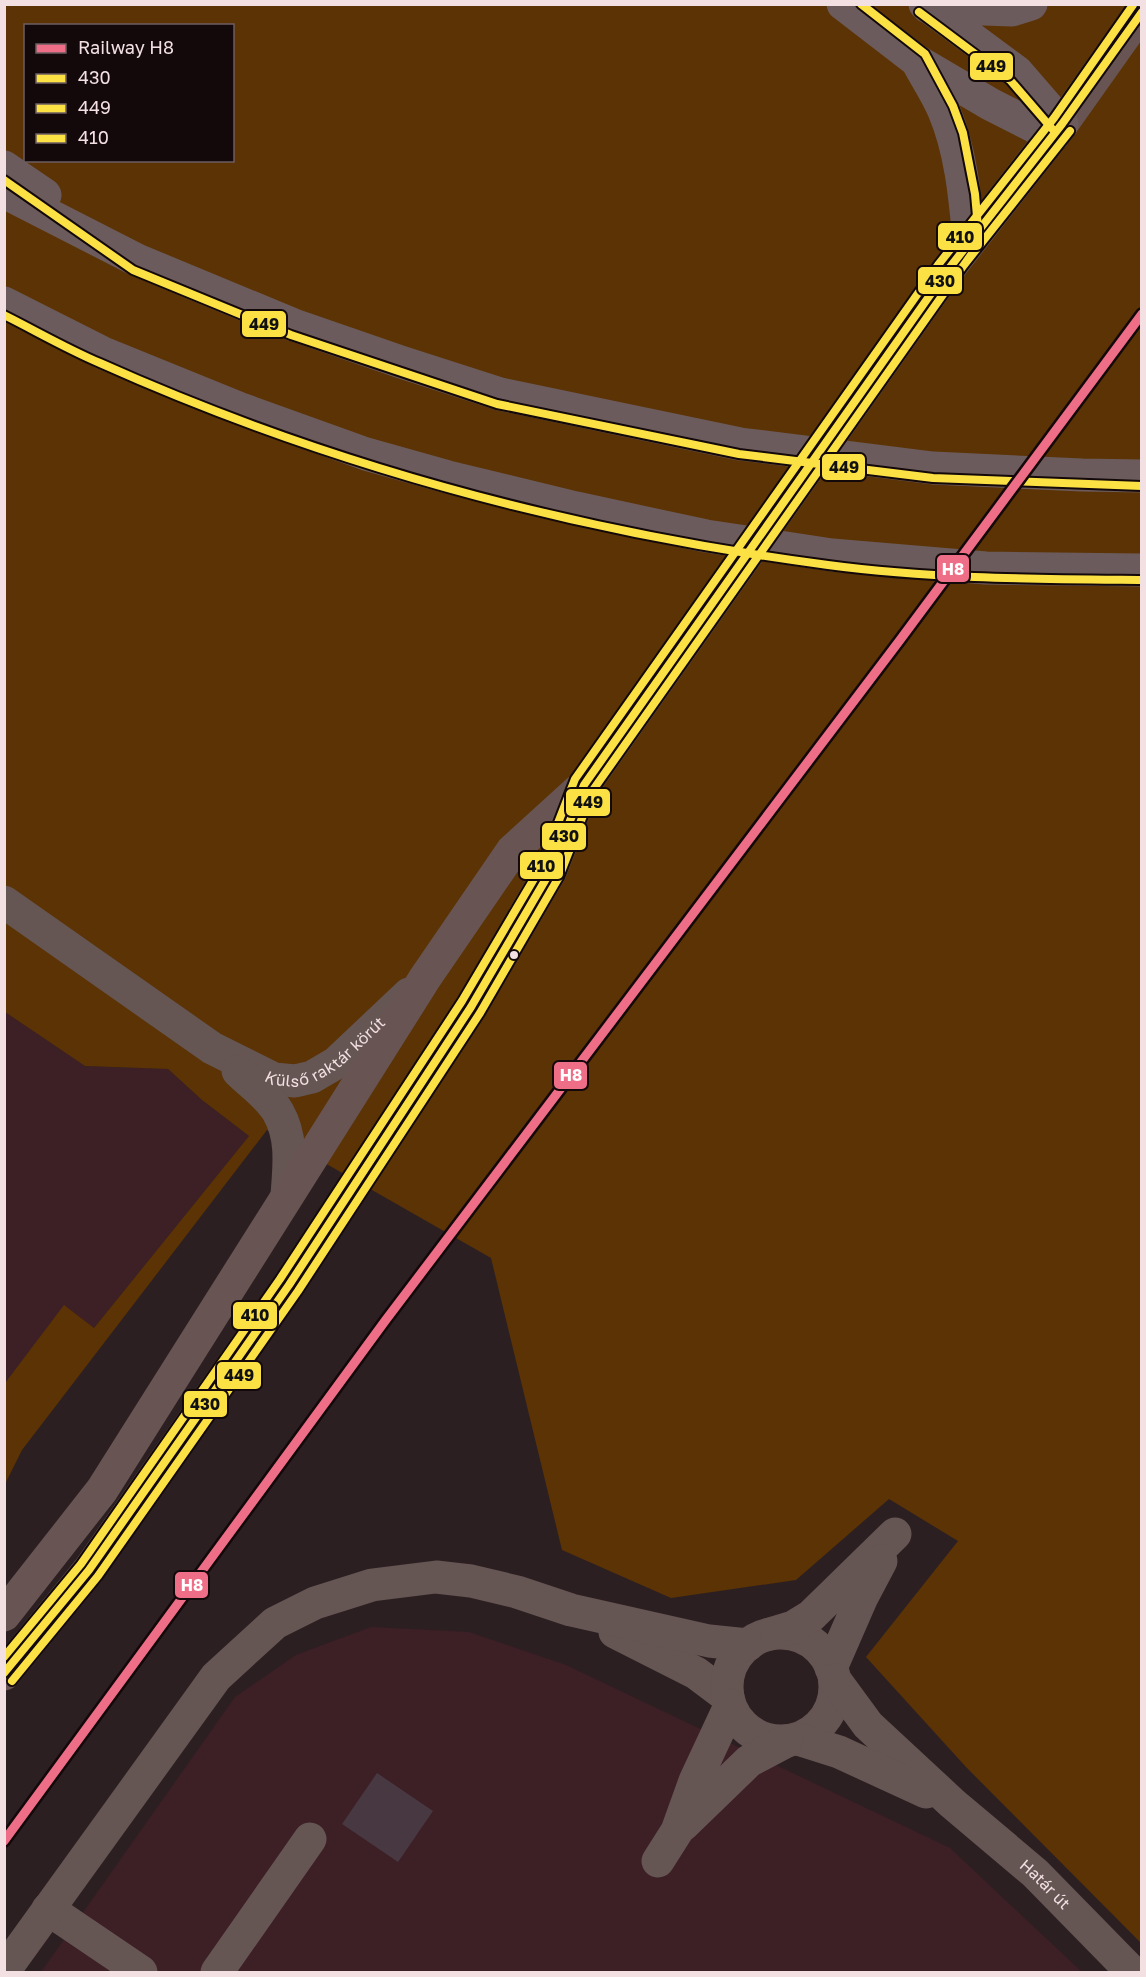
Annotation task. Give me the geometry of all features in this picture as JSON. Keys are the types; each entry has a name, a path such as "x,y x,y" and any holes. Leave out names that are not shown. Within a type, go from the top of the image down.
{"highway":[{"path":"843,4 917,61 990,104 1057,130"},
{"path":"927,6 1012,10 1031,4"},
{"path":"927,6 1017,72 1057,130"},
{"path":"917,61 944,111 953,136 965,196 969,240"},
{"path":"4,167 137,260"},
{"path":"4,192 137,260 294,325 500,394 740,444 933,468 1082,476 1142,476"},
{"path":"4,303 104,353 241,409 366,454 576,508 706,536 832,555 987,568 1142,570"}],"main road":[{"path":"4,1615 102,1490 425,978 512,850 584,785 969,240 1057,130 1142,11"},
{"path":"4,1674 89,1570 296,1275 471,1007 550,872 584,785"}],"street":[{"name":"Külső raktár körút","path":"4,902 212,1048 269,1101 278,1112 286,1135 290,1159 287,1195"},
{"name":"Külső raktár körút","path":"212,1048 274,1079 295,1081 312,1077 336,1063 425,978"},
{"path":"792,1740 769,1740 752,1733 739,1722 729,1701 727,1682 730,1668 737,1655 759,1640 793,1627 811,1616 895,1534 862,1597 833,1674"},
{"path":"4,1971 216,1677 275,1623 315,1603 372,1585 436,1577 471,1581 517,1592 571,1610 708,1641 759,1640 785,1633 813,1644 824,1654 833,1674 835,1695 831,1710 811,1732 749,1761 677,1831"},
{"path":"571,1610 696,1673 729,1701"},
{"name":"Határ út","path":"833,1674 868,1725 952,1803 1035,1873 1132,1972"},
{"path":"658,1861 677,1831 695,1781 729,1701"},
{"name":"Határ út","path":"792,1740 839,1752 952,1803"},
{"path":"218,1972 310,1839"},
{"path":"48,1909 141,1972"}],"shaded area":[{"path":"5,5 1141,5 1141,1943 966,1767 866,1657 958,1541 889,1499 796,1580 671,1598 562,1550 491,1258 267,1130 22,1450 5,1484 5,1383 64,1305 94,1328 249,1136 202,1100 168,1069 85,1066 5,1012"},
{"path":"5,1012 85,1066 168,1069 202,1100 249,1136 94,1328 64,1306 5,1383"},
{"path":"371,1627 469,1632 566,1665 950,1848 1082,1972 41,1972 235,1697 296,1655"}],"building":[{"path":"377,1773 433,1811 398,1862 342,1824"}],"rail line":[{"name":"H8","path":"4,1841 385,1321 900,640 1142,314"}],"transit line":[{"name":"449","path":"12,1681 98,1576 298,1291 480,1013 559,877 593,790 978,245 975,194 963,133 953,106 925,54 861,4"},
{"name":"410","path":"4,1657 81,1564 280,1279 462,1001 541,867 575,779 938,265 1054,118 1133,5"},
{"name":"449","path":"919,12 1010,80 1054,131"},
{"name":"430","path":"4,1673 89,1570 289,1285 471,1007 550,872 584,785 947,271 1062,124 1142,12"},
{"name":"449","path":"960,270 1070,131"},
{"name":"449","path":"4,180 133,270 291,335 497,404 739,454 933,478 1142,486"},
{"name":"449","path":"4,315 100,363 187,400 276,433 456,490 548,514 734,551 867,570 985,577 1142,580"}]}
